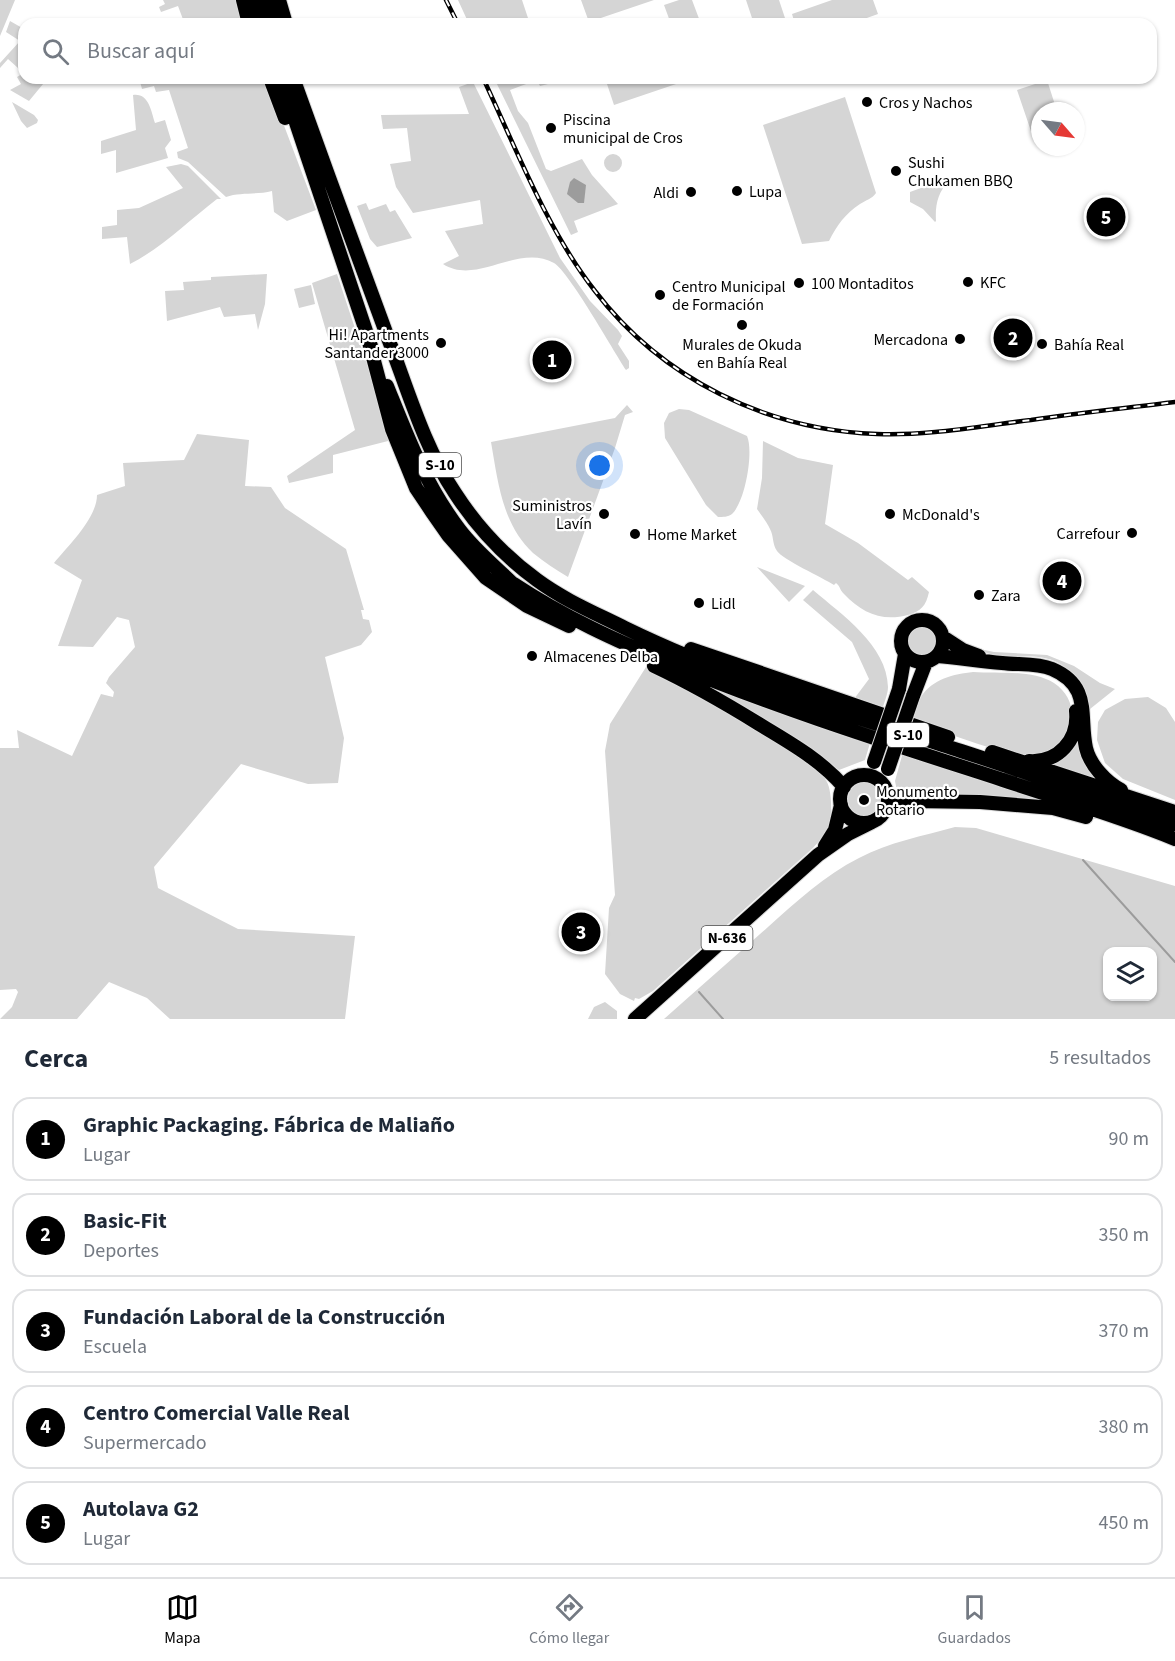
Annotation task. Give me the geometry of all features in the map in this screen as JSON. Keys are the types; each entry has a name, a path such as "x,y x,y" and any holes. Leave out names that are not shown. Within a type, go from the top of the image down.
{"highway":[{"path":"243,0 248,18"},
{"path":"256,0 262,18"},
{"path":"268,0 273,18"},
{"path":"279,0 284,18"},
{"path":"272,84 299,153 315,181"},
{"name":"S-10","path":"283,84 369,342 420,468 460,531 482,556 514,584 543,603 607,636 728,686 846,728 1120,818 1175,841"},
{"name":"S-10","path":"295,84 436,459 454,492 498,547 539,581 568,600 645,637 741,678 1175,824"},
{"path":"302,84 314,135"},
{"path":"369,342 392,429 416,488 438,520 486,578 527,606 677,676 728,705 802,751 831,773 844,787 851,779 867,776 877,779 884,786 888,797 886,809 912,801 980,802 1053,808 1175,841"},
{"path":"514,584 530,601 568,625"},
{"path":"884,786 913,696 932,659 943,647 943,637 938,626 930,621 921,620 913,622 905,629 902,637 905,654 912,660 932,659 992,661 1042,666 1063,676 1082,700 1086,748 1090,757 1105,778 1117,789 1136,799"},
{"path":"645,637 666,640 1175,812"},
{"path":"943,637 963,650 992,661"},
{"path":"867,776 899,689 905,654"},
{"path":"1016,760 1045,760 1057,754 1072,737 1076,728 1076,707 1072,690 1063,676"},
{"name":"N-636","path":"818,855 836,830 844,787"},
{"path":"841,805 845,814 853,820 862,823 872,822"},
{"name":"N-636","path":"635,1019 818,855 848,834 880,817 886,809"}],"shaded area":[{"path":"0,0 15,0 0,36"},
{"path":"163,0 239,0 245,18 182,18 178,6 161,12 159,7 165,4"},
{"path":"458,0 522,0 528,18 466,18"},
{"path":"581,0 654,0 601,18 588,18"},
{"path":"679,0 692,0 699,18 669,18 664,5"},
{"path":"746,0 779,0 785,18 752,18"},
{"path":"832,0 873,0 878,14 867,18 793,18 792,14"},
{"path":"10,21 18,26 18,40 6,32"},
{"path":"18,43 18,68 8,59 0,68 0,63"},
{"path":"21,84 43,84 29,101 10,90"},
{"path":"141,84 268,84 316,210 287,221 274,212 272,191 226,197 188,162 178,158 177,152 188,148 169,90 156,92 154,86 142,89"},
{"path":"474,84 560,258 590,301 622,336 618,344 629,361 629,368 626,370 570,281 554,263 540,258 526,258 470,270 456,269 443,264 459,256 445,231 483,224 480,200 413,213 396,187 390,164 411,161 407,128 383,129 381,115 469,114 459,87"},
{"path":"497,84 526,84 510,90 518,111 528,123 546,169 551,171 582,159 592,175 618,204 574,221 578,232 571,235"},
{"path":"607,84 676,84 614,105"},
{"path":"1035,84 1048,84 1054,102 1031,102 1031,131 1017,90"},
{"path":"133,95 146,100 155,123 165,120 171,140 165,148 168,158 116,173 116,150 101,154 101,141 136,130"},
{"path":"845,97 876,193 846,216 829,241 802,244 763,125"},
{"path":"12,102 34,115 38,120 37,123 27,128"},
{"path":"613,154 619,157 622,163 619,169 613,172 607,169 604,163 607,157"},
{"path":"181,164 188,166 221,199 217,199 164,242 130,264 127,237 102,239 102,227 117,225 117,210 139,208 183,188 166,167"},
{"path":"574,178 586,185 584,203 578,203 567,194 570,182"},
{"path":"948,178 938,199 935,222 923,209 910,202 910,192"},
{"path":"366,203 369,210 386,204 390,212 395,210 412,238 377,247 370,239 357,206"},
{"path":"267,274 265,304 258,330 255,314 224,317 220,307 167,321 165,291 184,290 183,282 211,280 211,277"},
{"path":"337,274 392,440 333,455 333,473 289,483 287,476 355,430 312,283"},
{"path":"311,285 315,304 299,308 294,289"},
{"path":"627,405 633,412 625,415 568,577 533,553 514,529 503,502 491,442 615,418"},
{"path":"679,409 689,410 747,436 749,465 747,476 741,499 737,508 730,515 718,517 706,505 665,438 664,423 669,413"},
{"path":"197,434 249,440 245,486 271,487 285,508 346,549 364,610 361,610 363,619 369,620 372,632 361,645 325,657 344,738 338,783 308,784 241,764 154,867 158,888 238,929 355,936 345,1019 170,1019 147,998 109,982 77,1019 0,1019 12,1007 18,992 16,989 0,990 0,748 19,748 17,730 72,756 101,694 113,697 114,692 106,683 109,677 135,647 129,620 117,617 93,647 58,646 82,580 54,563 87,522 96,504 97,495 125,486 123,463 184,460"},
{"path":"763,441 798,458 833,465 825,524 858,543 908,580 912,577 929,592 920,610 899,617 881,616 865,611 851,601 836,583 834,585 786,559 777,551 770,529 757,509 762,478"},
{"path":"757,567 805,586 789,602"},
{"path":"813,590 861,632 880,658 886,672 888,687 882,710 854,699 869,679 852,642 803,600"},
{"path":"922,627 932,631 936,641 932,651 922,655 912,651 908,641 912,631"},
{"path":"968,648 994,652 1047,655 1074,666 1100,683 1115,689 1090,709 1075,677 1059,663 1042,657 995,655"},
{"path":"646,667 739,718 784,746 827,777 825,779 830,790 831,814 826,833 813,848 653,991 639,999 635,998 634,1001 620,994 605,974 609,908 615,895 605,751 610,724"},
{"path":"973,672 1025,674 1054,683 1064,693 1070,704 1072,715 1065,737 1045,752 1032,755 1020,754 973,742 913,721 920,700 931,686 951,676"},
{"path":"705,684 870,743 865,760 839,770 804,746 704,686"},
{"path":"1148,697 1166,708 1175,722 1175,800 1123,779 1105,763 1097,740 1098,722 1105,710 1125,699"},
{"path":"1080,732 1103,783 1043,765"},
{"path":"903,752 1048,802 898,796 895,781"},
{"path":"865,782 877,787 882,799 877,811 865,816 853,811 848,799 853,787"},
{"path":"955,827 976,828 1175,886 1175,1019 664,1019 800,899 834,872 859,858 906,840"},
{"path":"605,1002 617,1011 617,1019 588,1019 594,1007"}],"waterway":[{"path":"1083,860 1175,962"},
{"path":"699,992 723,1019"}],"railway":[{"path":"446,0 455,18"},
{"path":"486,84 547,215 595,291 622,322 652,350 685,374 720,394 757,410 796,422 836,430 877,434 915,434 954,430 1175,402"}],"place":[{"name":"Cros y Nachos","path":"867,102"},
{"name":"Piscina municipal de Cros","path":"551,128"},
{"name":"Sushi Chukamen BBQ","path":"896,171"},
{"name":"Lupa","path":"737,191"},
{"name":"Aldi","path":"691,192"},
{"name":"Autolava G2","path":"1106,217"},
{"name":"KFC","path":"968,282"},
{"name":"100 Montaditos","path":"799,283"},
{"name":"Centro Municipal de Formación","path":"660,295"},
{"name":"Murales de Okuda en Bahía Real","path":"742,325"},
{"name":"Basic-Fit","path":"1013,338"},
{"name":"Mercadona","path":"960,339"},
{"name":"Hi! Apartments Santander 3000","path":"441,343"},
{"name":"Bahía Real","path":"1042,344"},
{"name":"Graphic Packaging. Fábrica de Maliaño","path":"552,360"},
{"name":"Suministros Lavín","path":"604,514"},
{"name":"McDonald's","path":"890,514"},
{"name":"Carrefour","path":"1132,533"},
{"name":"Home Market","path":"635,534"},
{"name":"Centro Comercial Valle Real","path":"1062,581"},
{"name":"Zara","path":"979,595"},
{"name":"Lidl","path":"699,603"},
{"name":"Almacenes Delba","path":"532,656"},
{"name":"Monumento Rotario","path":"864,800"},
{"name":"Fundación Laboral de la Construcción","path":"581,932"}]}
